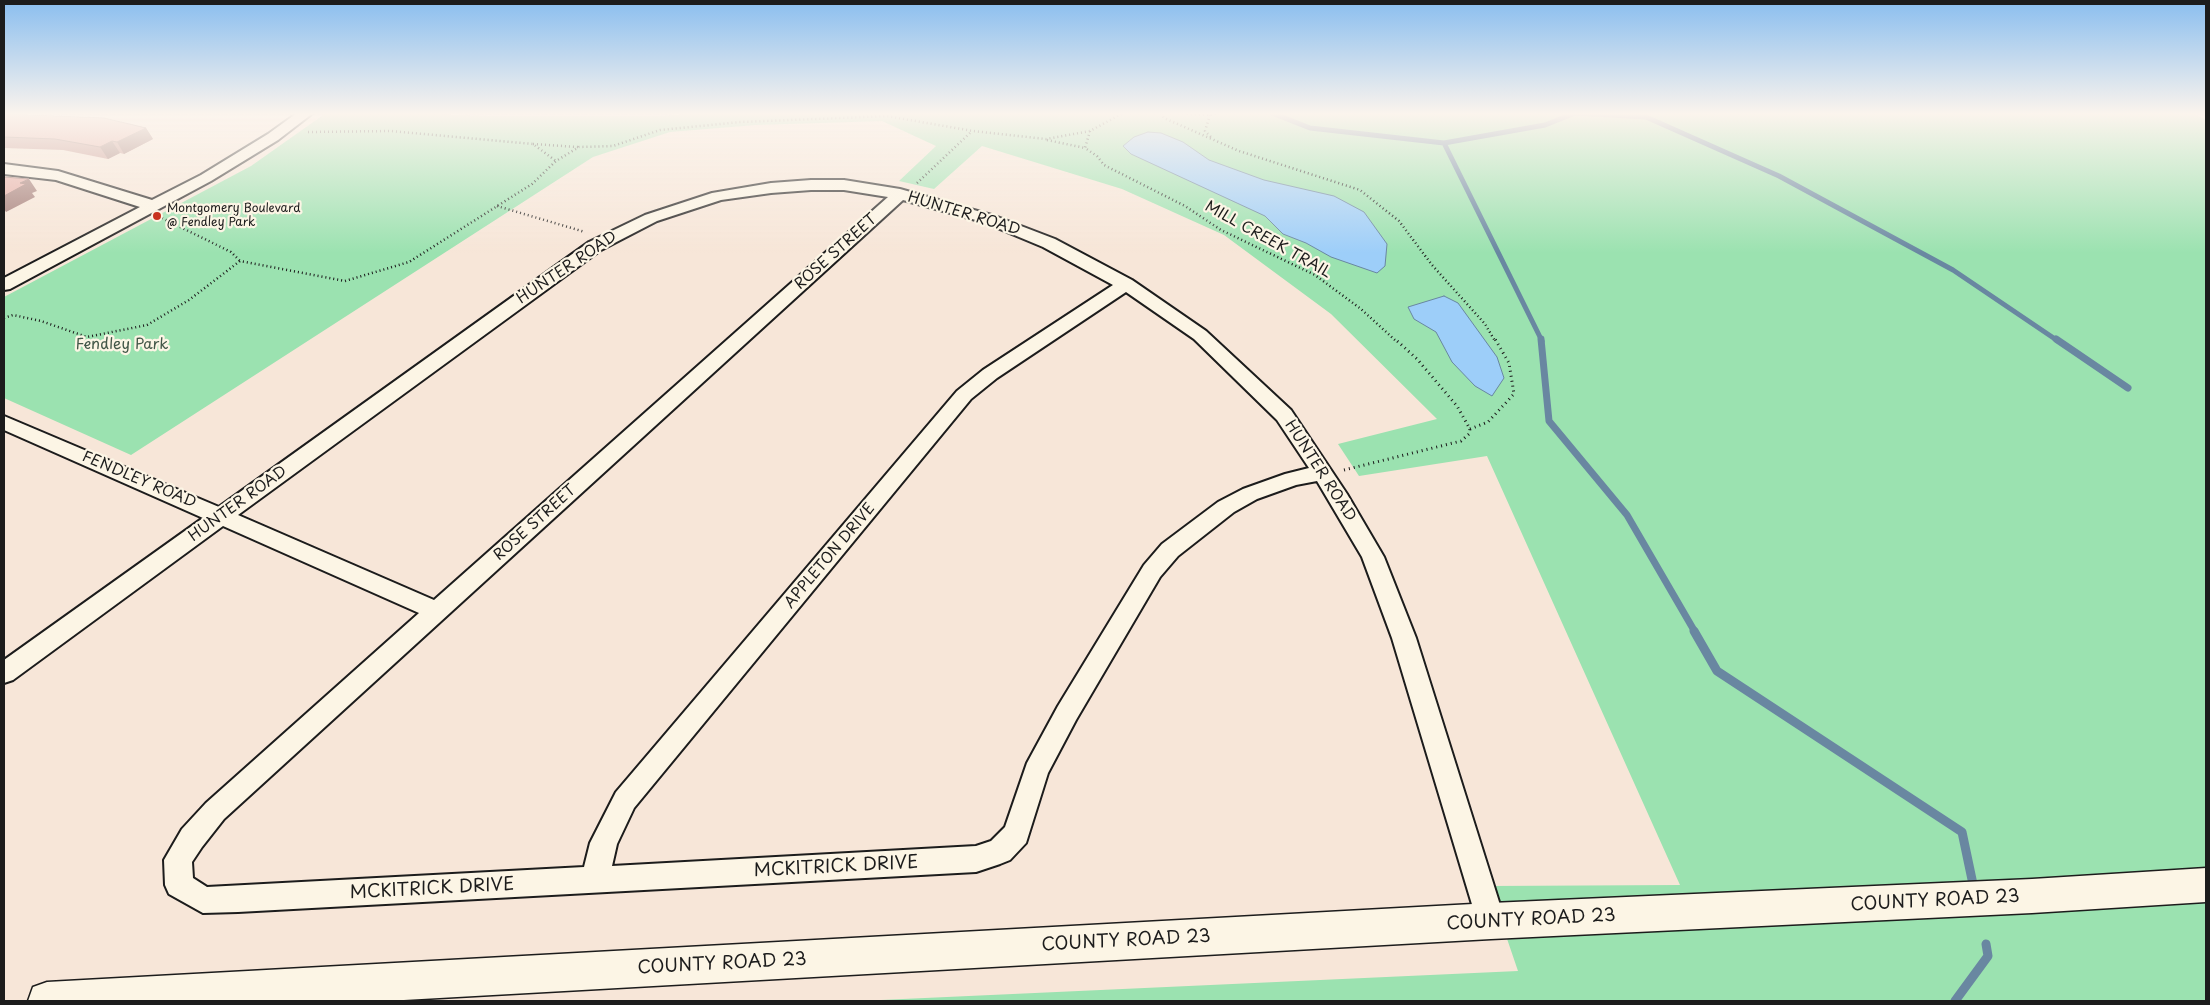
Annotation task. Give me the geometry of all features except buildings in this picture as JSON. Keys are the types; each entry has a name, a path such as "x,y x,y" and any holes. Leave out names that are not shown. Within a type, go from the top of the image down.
{"main road":[{"name":"COUNTY ROAD 23","path":"47,1001 1491,921 2012,897 2206,885"}],"street":[{"path":"4,285 156,211 236,160"},
{"path":"4,169 58,176 156,211"},
{"name":"HUNTER ROAD","path":"4,674 570,263 595,246 626,229 694,203 718,196 771,188 844,185 908,190 1013,228 1070,253 1126,284 1200,334 1284,415 1333,471 1373,557 1404,638 1491,921"},
{"name":"ROSE STREET","path":"178,860 192,838 215,811 908,190"},
{"name":"APPLETON DRIVE","path":"595,881 604,843 625,800 964,395 990,374 1126,284"},
{"name":"FENDLEY ROAD","path":"4,422 438,611"},
{"name":"MCKITRICK DRIVE","path":"178,860 179,885 203,900 595,881 976,859 1000,850 1016,834 1036,771 1067,713 1152,572 1170,550 1226,507 1250,494 1292,478 1333,471"}],"path":[{"path":"908,190 941,160"},
{"name":"MILL CREEK TRAIL","path":"1100,160 1104,165 1118,173 1185,206 1220,230 1314,275 1362,309 1417,359 1457,406 1470,429"},
{"path":"1267,160 1360,190 1399,221 1432,265 1485,324 1509,363 1514,394 1488,422 1470,429 1469,434 1462,441 1333,471"},
{"name":"MILL CREEK TRAIL","path":"156,211 231,252 240,261 345,281 409,262 532,184 556,161"},
{"path":"497,206 590,234"},
{"path":"4,318 13,315 40,321 86,336 147,325 189,300 240,261"}],"green space":[{"name":"Fendley Park","path":"260,160 589,160 131,455 4,398 4,297"},
{"path":"921,160 966,160 934,189 899,181"},
{"path":"1027,160 2206,160 2206,1001 859,1001 1518,971 1489,886 1680,885 1487,456 1359,476 1338,444 1437,419 1331,314 1224,235 1122,189"}],"water":[{"path":"1144,160 1209,160 1264,180 1334,196 1364,212 1387,244 1385,266 1377,273 1331,257 1306,243 1283,234 1265,216"},
{"path":"1444,296 1458,303 1497,357 1504,378 1492,396 1475,386 1452,362 1436,332 1414,319 1408,307"}],"waterway":[{"path":"1452,160 1542,341"},
{"path":"1743,160 1779,176 1953,270 2058,341"},
{"path":"1541,339 1549,421 1627,515 1695,632"},
{"path":"2056,339 2128,388"},
{"path":"1694,631 1717,671 1962,832 1974,889"},
{"path":"1955,1001 1988,956 1986,944"}],"place":[{"name":"Montgomery Boulevard @ Fendley Park","path":"157,216"}]}
